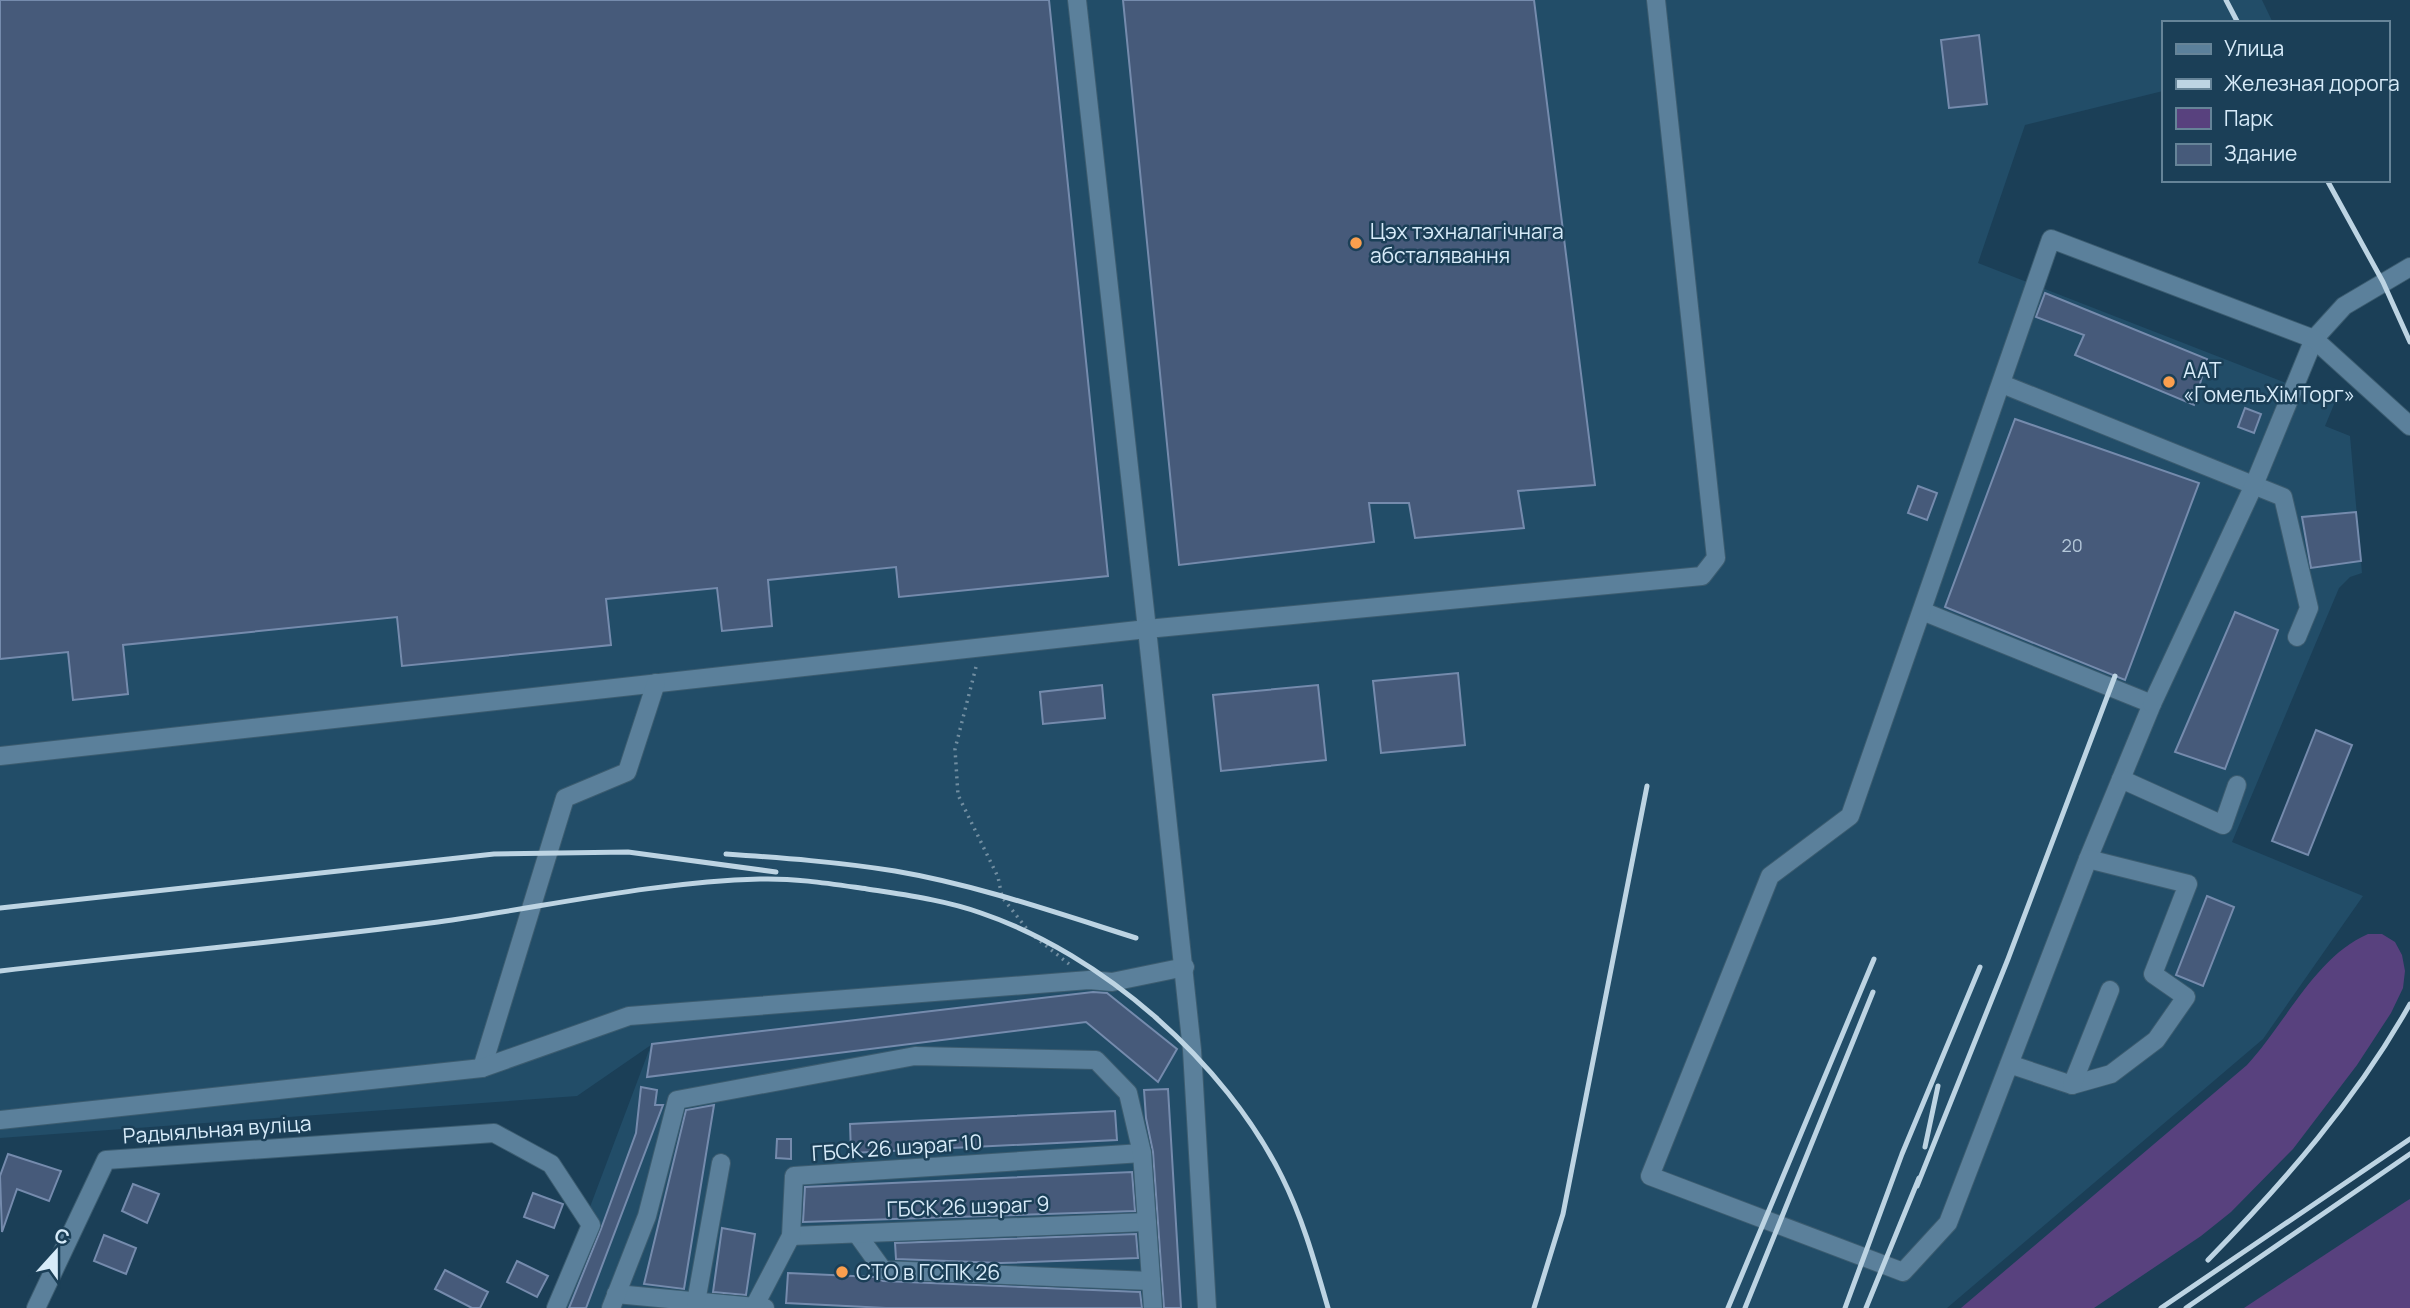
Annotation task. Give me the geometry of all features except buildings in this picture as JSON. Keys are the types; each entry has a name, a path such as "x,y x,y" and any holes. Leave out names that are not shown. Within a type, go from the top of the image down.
{"street":[{"path":"1077,0 1185,967 1208,1308"},
{"path":"0,756 1147,629 1702,576 1716,558 1656,0"},
{"path":"2410,267 2344,306 2314,340 2254,485 2152,704 2088,859 1948,1223 1903,1272 1650,1176 1770,876 1850,816 2051,239 2314,340 2410,426"},
{"path":"2002,384 2283,497 2309,608 2297,637"},
{"path":"1922,611 2152,704"},
{"path":"482,1068 565,798 628,772 656,683"},
{"path":"2122,779 2223,825 2237,785"},
{"path":"2009,1064 2072,1085 2111,1074 2156,1040 2186,997 2153,974 2188,884 2088,859"},
{"path":"0,1120 482,1068 629,1016 1089,980 1112,982 1185,967"},
{"path":"2072,1085 2110,990"},
{"path":"759,1307 696,1302 613,1301 647,1216 677,1100 915,1056 1096,1060 1128,1093 1142,1153 1153,1308"},
{"name":"Радыяльная вуліца","path":"36,1308 106,1160 494,1133 551,1164 591,1225 556,1308"},
{"name":"ГБСК 26 шэраг 10","path":"759,1307 791,1236 794,1176 1142,1153"},
{"path":"696,1302 721,1163"},
{"name":"ГБСК 26 шэраг 9","path":"791,1236 1147,1222"},
{"path":"858,1234 883,1270 1151,1281"}],"path":[{"path":"981,648 955,749 958,795 998,877 1002,897 1030,933 1089,980"}],"shaded area":[{"path":"0,0 2262,0 2272,21 2162,21 2162,91 2025,125 1978,263 2335,402 2325,426 2350,436 2362,573 2350,577 2339,588 2232,842 2363,896 2263,1039 1947,1308 552,1308 651,1045 577,1096 0,1138"}],"green space":[{"path":"2368,934 2382,934 2395,942 2402,955 2405,971 2403,988 2391,1013 2357,1065 2293,1149 2231,1212 2201,1236 2094,1308 1961,1308 2247,1065 2317,974 2349,944"},
{"path":"2410,1199 2410,1308 2244,1308 2405,1202"}],"railway":[{"path":"2226,0 2237,21"},
{"path":"2328,182 2383,282 2410,342"},
{"path":"1917,1186 2008,959 2115,676"},
{"path":"1534,1308 1563,1214 1647,786"},
{"path":"0,908 494,854 628,852 776,872"},
{"path":"726,854 853,865 926,877 1017,900 1136,938"},
{"path":"0,971 383,929 639,890 720,881 773,879 814,882 953,905 1026,931 1071,955 1156,1017 1194,1054 1228,1093 1258,1134 1282,1177 1302,1225 1328,1308"},
{"path":"1728,1308 1874,959"},
{"path":"1845,1308 1902,1154 1980,967"},
{"path":"1745,1308 1873,992"},
{"path":"2208,1260 2292,1170 2318,1138 2366,1073 2410,1004"},
{"path":"1925,1147 1938,1086"},
{"path":"2161,1308 2410,1139"},
{"path":"2186,1308 2410,1154"},
{"path":"1866,1308 1919,1178"}],"place":[{"name":"Цэх тэхналагічнага абсталявання","path":"1356,243"},
{"name":"ААТ «ГомельХімТорг»","path":"2169,382"},
{"name":"СТО в ГСПК 26","path":"842,1272"}]}
